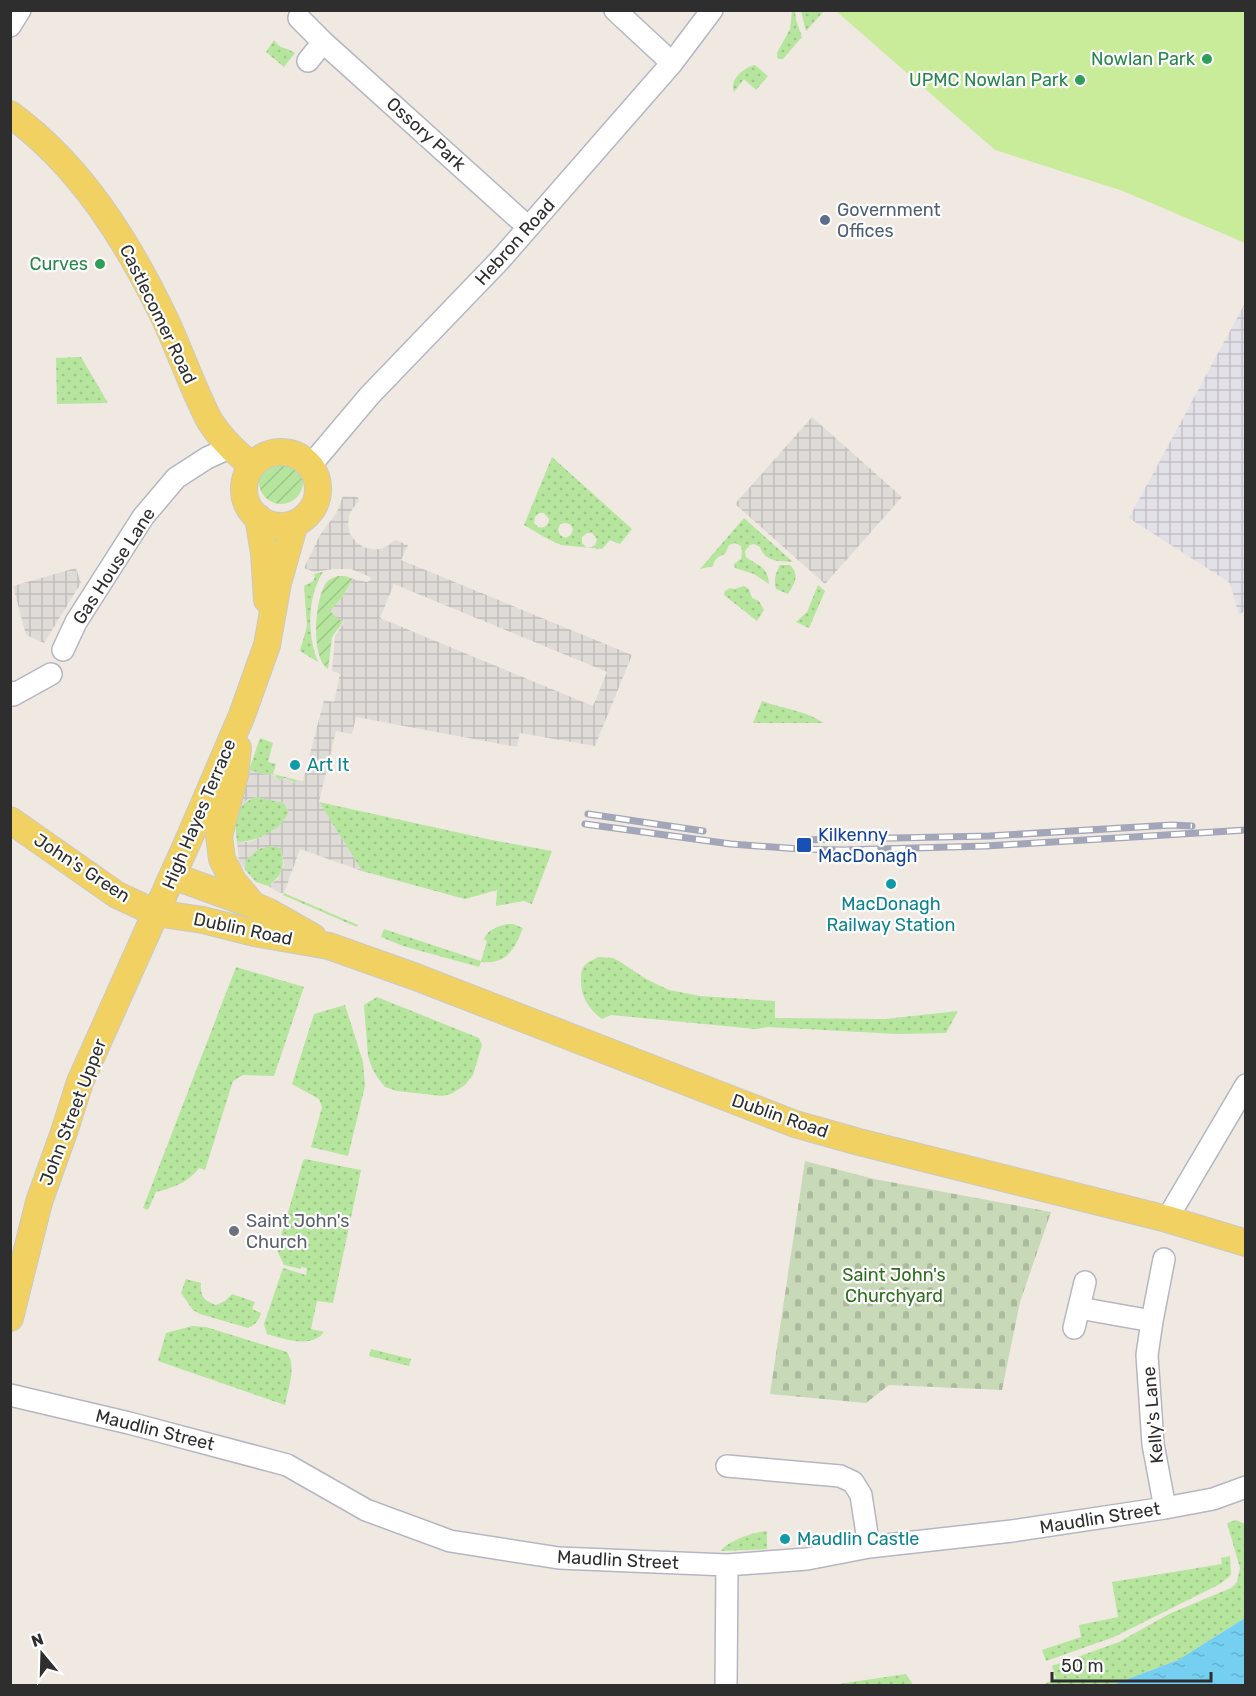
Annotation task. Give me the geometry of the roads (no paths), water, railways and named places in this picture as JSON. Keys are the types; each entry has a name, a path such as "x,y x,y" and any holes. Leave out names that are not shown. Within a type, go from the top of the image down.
{"main road":[{"name":"Castlecomer Road","path":"10,114 27,126 58,155 113,225 140,270 166,321 212,426 252,466"},
{"path":"281,452 292,453 302,458 310,466 318,487 317,498 305,517 284,526 273,525 261,520 252,512 246,501 244,489 246,477 252,466 260,458 281,452"},
{"path":"258,517 264,553 267,645"},
{"path":"253,905 233,881 222,859 219,836 235,775 242,715 267,645 279,583 295,523"},
{"name":"High Hayes Terrace","path":"156,913 242,715"},
{"name":"John's Green","path":"10,820 117,895 156,913"},
{"name":"Dublin Road","path":"173,876 269,912 329,946"},
{"name":"Dublin Road","path":"156,913 203,920 254,933 329,946 416,977 795,1124 1167,1219 1245,1243"},
{"name":"John Street Upper","path":"10,1318 39,1202 80,1082 156,913"}],"street":[{"path":"10,26 20,10"},
{"path":"615,10 672,63"},
{"name":"Hebron Road","path":"310,466 370,395 489,272 672,63 712,10"},
{"name":"Ossory Park","path":"299,18 528,227"},
{"path":"308,61 323,42"},
{"name":"Gas House Lane","path":"63,650 76,622 143,517 176,478 207,458 231,447"},
{"path":"12,693 51,674"},
{"path":"1167,1219 1245,1085"},
{"name":"Kelly's Lane","path":"1164,1259 1148,1355 1153,1444 1166,1508"},
{"path":"1085,1282 1076,1318 1152,1321"},
{"name":"Maudlin Street","path":"10,1395 129,1423 288,1465 366,1510 450,1542 559,1558 727,1565 807,1559 869,1548 1012,1531 1166,1508 1213,1499 1245,1487"},
{"path":"727,1466 840,1476 853,1482 861,1495 869,1548"},
{"path":"726,1686 727,1565"}],"water":[{"path":"1245,1618 1245,1685 1112,1685 1178,1660"}],"railway":[{"path":"588,814 703,831"},
{"path":"585,824 731,844 843,850 986,846 1246,830"},
{"path":"799,840 989,836 1172,825 1192,826"}],"place":[{"name":"Nowlan Park","path":"1207,59"},
{"name":"UPMC Nowlan Park","path":"1080,80"},
{"name":"Government Offices","path":"825,220"},
{"name":"Curves","path":"100,264"},
{"name":"Art It","path":"295,765"},
{"name":"Kilkenny MacDonagh","path":"804,845"},
{"name":"MacDonagh Railway Station","path":"891,884"},
{"name":"Saint John's Church","path":"234,1231"},
{"name":"Maudlin Castle","path":"785,1539"}],"park label":[{"name":"Saint John's Churchyard","path":"894,1285"}]}
